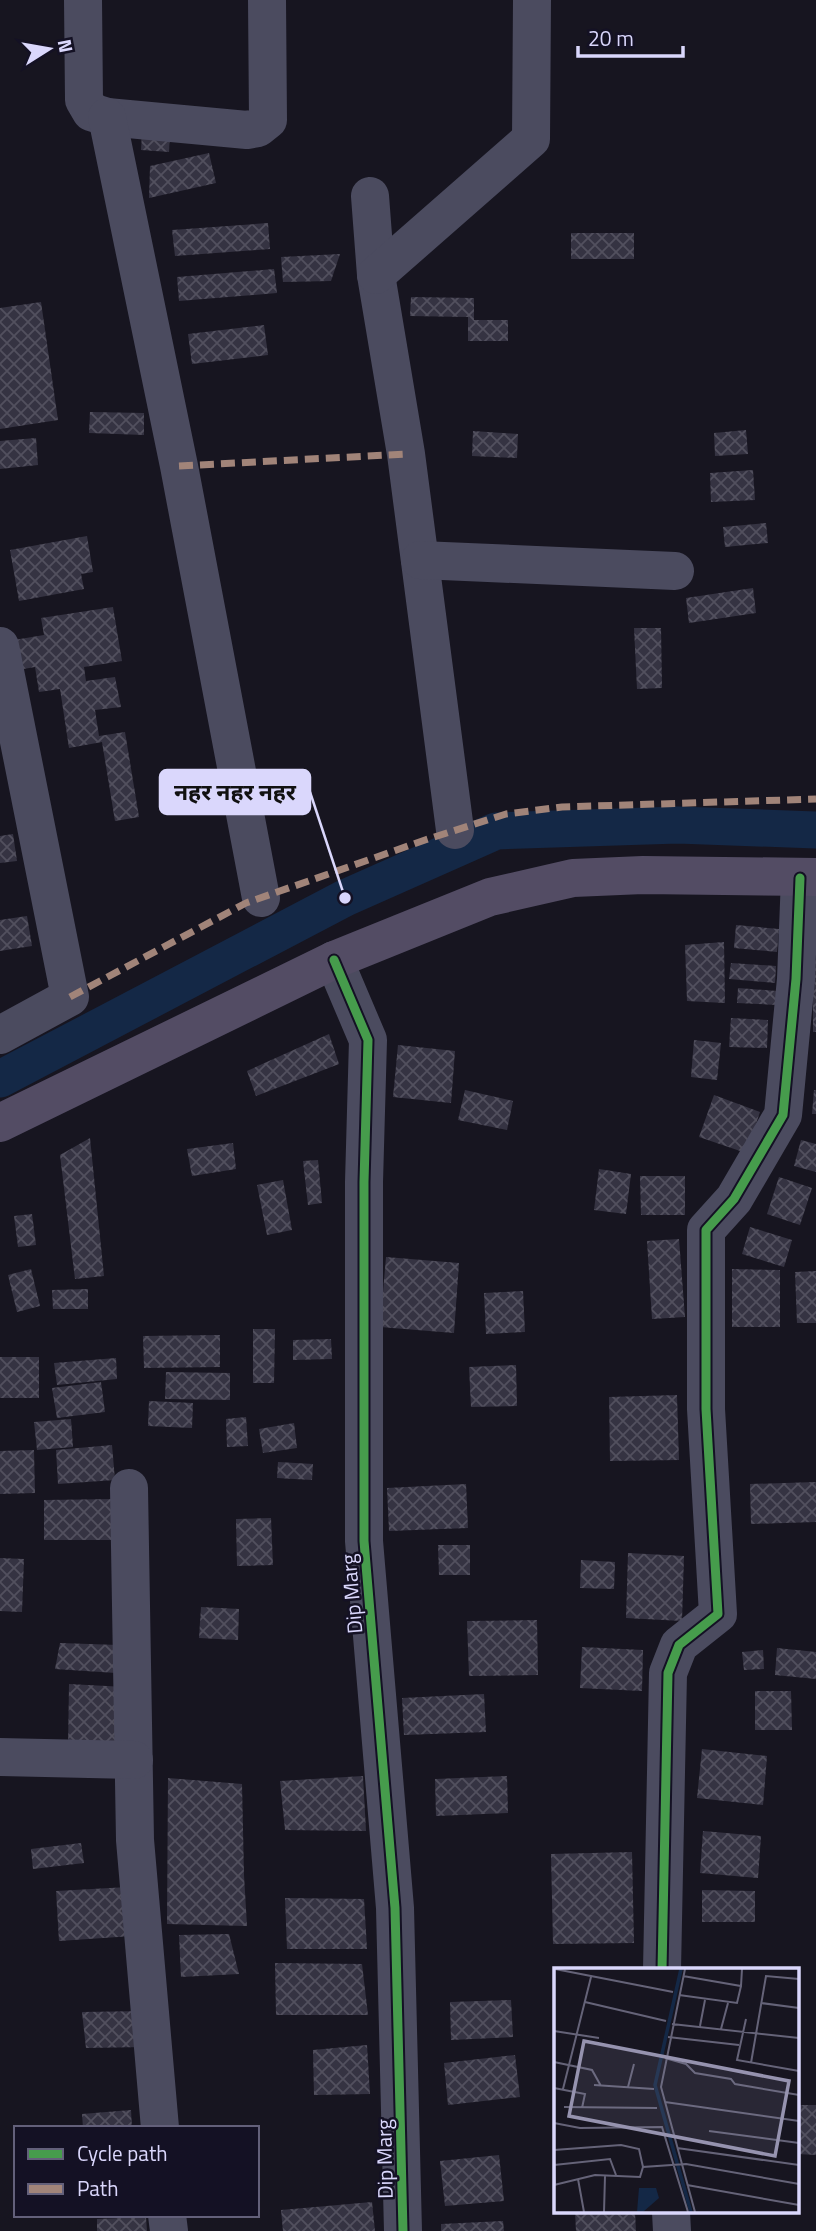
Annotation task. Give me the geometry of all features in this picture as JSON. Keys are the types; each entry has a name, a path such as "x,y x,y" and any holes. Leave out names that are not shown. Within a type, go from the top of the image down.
{"main road":[{"path":"0,1123 334,960 490,897 573,878 643,875 808,877"}],"street":[{"path":"83,0 84,100 91,112 107,117 247,130 258,128 268,120 267,0"},
{"path":"376,275 531,139 533,0"},
{"path":"107,117 179,466 261,898"},
{"path":"370,196 376,275 406,454 455,830"},
{"path":"420,560 675,571"},
{"path":"0,646 70,997 0,1035"},
{"path":"662,1968 668,1673 679,1645 718,1614 706,1409 706,1230 734,1199 783,1115 808,877"},
{"name":"Dip Marg","path":"334,960 368,1040 364,1182 363,1541 395,1908 403,2231"},
{"path":"128,1488 135,1840 160,2126"},
{"path":"0,1757 134,1760"}],"building":[{"path":"142,133 170,134 169,152 141,150"},
{"path":"209,153 216,183 149,198 150,166"},
{"path":"268,223 270,249 175,256 172,230"},
{"path":"571,233 634,233 634,259 571,259"},
{"path":"340,254 331,281 283,282 281,257"},
{"path":"274,269 277,293 179,301 177,277"},
{"path":"411,297 474,298 474,320 508,320 508,341 468,341 468,317 410,316"},
{"path":"41,302 58,420 0,429 0,308"},
{"path":"264,325 268,355 192,364 188,334"},
{"path":"90,412 144,413 144,435 89,433"},
{"path":"746,430 748,454 715,456 714,433"},
{"path":"473,431 518,434 517,458 472,456"},
{"path":"36,438 38,465 0,469 0,441"},
{"path":"753,470 755,500 711,502 710,473"},
{"path":"766,523 768,543 725,547 723,527"},
{"path":"87,536 93,572 81,574 84,589 19,601 10,550"},
{"path":"753,588 756,613 689,623 686,598"},
{"path":"113,607 122,661 84,667 86,681 115,677 121,707 95,710 99,736 125,732 139,817 115,821 102,742 69,748 60,689 39,692 35,667 12,671 8,641 44,635 41,618"},
{"path":"634,628 661,628 662,688 637,689"},
{"path":"13,834 17,861 0,863 0,836"},
{"path":"27,916 32,946 0,951 0,920"},
{"path":"736,925 779,929 777,952 734,948"},
{"path":"724,942 725,1003 687,1001 685,945"},
{"path":"813,960 816,960 816,1032 813,1032"},
{"path":"731,963 776,966 775,983 729,979"},
{"path":"738,988 777,991 777,1005 737,1003"},
{"path":"731,1018 768,1020 767,1048 729,1047"},
{"path":"329,1034 339,1064 256,1096 247,1071"},
{"path":"694,1040 721,1043 717,1080 691,1077"},
{"path":"398,1045 455,1051 451,1103 393,1097"},
{"path":"465,1090 513,1101 507,1130 458,1120"},
{"path":"814,1090 816,1114 812,1114"},
{"path":"714,1095 760,1112 746,1153 699,1137"},
{"path":"90,1138 104,1276 75,1279 60,1155"},
{"path":"801,1140 816,1144 816,1172 794,1166"},
{"path":"233,1143 236,1169 192,1176 187,1149"},
{"path":"318,1160 322,1203 308,1205 303,1161"},
{"path":"599,1169 631,1174 626,1214 594,1210"},
{"path":"640,1176 685,1176 685,1215 641,1215"},
{"path":"779,1177 812,1188 800,1225 767,1214"},
{"path":"283,1180 292,1230 267,1235 257,1185"},
{"path":"32,1214 36,1245 18,1247 14,1216"},
{"path":"750,1227 792,1240 784,1267 742,1254"},
{"path":"679,1239 685,1317 652,1319 647,1241"},
{"path":"386,1257 459,1263 454,1333 380,1327"},
{"path":"31,1269 40,1306 17,1312 8,1275"},
{"path":"732,1269 780,1270 780,1327 732,1327"},
{"path":"816,1271 816,1323 797,1323 795,1272"},
{"path":"88,1289 88,1309 53,1309 52,1290"},
{"path":"523,1291 525,1332 486,1334 484,1293"},
{"path":"253,1329 275,1329 274,1383 253,1383"},
{"path":"220,1335 220,1367 144,1368 143,1336"},
{"path":"331,1339 332,1359 293,1360 293,1340"},
{"path":"0,1357 39,1357 39,1398 0,1398"},
{"path":"116,1358 117,1379 57,1385 54,1363"},
{"path":"516,1365 517,1406 471,1407 469,1367"},
{"path":"166,1372 230,1373 230,1400 165,1399"},
{"path":"101,1382 105,1412 57,1418 52,1388"},
{"path":"677,1395 679,1460 610,1461 609,1397"},
{"path":"149,1401 193,1403 192,1428 148,1426"},
{"path":"246,1417 248,1446 227,1447 226,1419"},
{"path":"71,1419 73,1447 37,1450 34,1422"},
{"path":"294,1423 297,1448 263,1453 259,1429"},
{"path":"112,1445 115,1480 58,1484 56,1450"},
{"path":"34,1450 35,1493 0,1494 0,1451"},
{"path":"278,1462 313,1464 312,1480 277,1478"},
{"path":"816,1482 816,1522 751,1524 750,1484"},
{"path":"466,1484 468,1528 389,1531 387,1488"},
{"path":"115,1499 116,1540 44,1540 44,1500"},
{"path":"271,1518 273,1565 237,1566 236,1519"},
{"path":"438,1545 470,1545 470,1575 439,1575"},
{"path":"628,1553 684,1556 682,1621 626,1618"},
{"path":"0,1558 24,1559 22,1612 0,1611"},
{"path":"581,1560 615,1562 614,1589 580,1588"},
{"path":"201,1607 239,1609 238,1640 199,1638"},
{"path":"537,1620 538,1675 469,1676 467,1621"},
{"path":"60,1643 118,1645 116,1673 55,1669"},
{"path":"582,1647 643,1650 642,1691 580,1688"},
{"path":"777,1648 816,1652 816,1679 775,1675"},
{"path":"763,1650 764,1669 744,1670 742,1652"},
{"path":"69,1684 125,1687 125,1750 68,1748"},
{"path":"755,1691 791,1691 792,1730 755,1730"},
{"path":"484,1694 486,1732 404,1735 402,1698"},
{"path":"702,1749 767,1756 763,1805 697,1798"},
{"path":"363,1776 366,1831 285,1830 280,1781"},
{"path":"507,1776 508,1813 436,1816 435,1779"},
{"path":"168,1778 242,1784 247,1926 167,1924"},
{"path":"703,1831 761,1836 758,1878 700,1873"},
{"path":"81,1843 84,1863 33,1869 31,1849"},
{"path":"632,1852 634,1943 553,1944 551,1854"},
{"path":"128,1887 133,1936 59,1941 56,1891"},
{"path":"702,1890 755,1891 755,1922 702,1922"},
{"path":"285,1898 364,1899 367,1949 287,1949"},
{"path":"229,1934 239,1974 181,1977 179,1935"},
{"path":"275,1963 362,1964 368,2015 276,2015"},
{"path":"511,2000 513,2037 451,2040 450,2002"},
{"path":"144,2011 146,2047 86,2048 82,2012"},
{"path":"367,2045 370,2094 314,2095 313,2050"},
{"path":"515,2055 520,2097 448,2105 444,2063"},
{"path":"798,2105 816,2105 816,2155 798,2154"},
{"path":"131,2110 132,2126 83,2126 82,2114"},
{"path":"499,2155 504,2201 445,2206 440,2161"},
{"path":"372,2202 375,2231 283,2231 281,2210"},
{"path":"575,2214 635,2214 636,2231 576,2231"},
{"path":"146,2217 147,2231 97,2231 97,2219"},
{"path":"503,2221 504,2231 441,2231 441,2224"}],"waterway":[{"path":"0,1079 345,898 496,831 678,825 816,830"}],"marked path":[{"path":"179,466 406,454"},
{"path":"70,997 246,903 506,814 562,807 816,799"}],"cycle path":[{"path":"662,1968 668,1673 679,1645 718,1614 706,1409 706,1230 734,1199 783,1115 796,979 800,878"},
{"path":"334,960 368,1040 364,1182 364,1541 395,1908 403,2231"}],"place":[{"name":"नहर नहर नहर","path":"345,898"}]}
